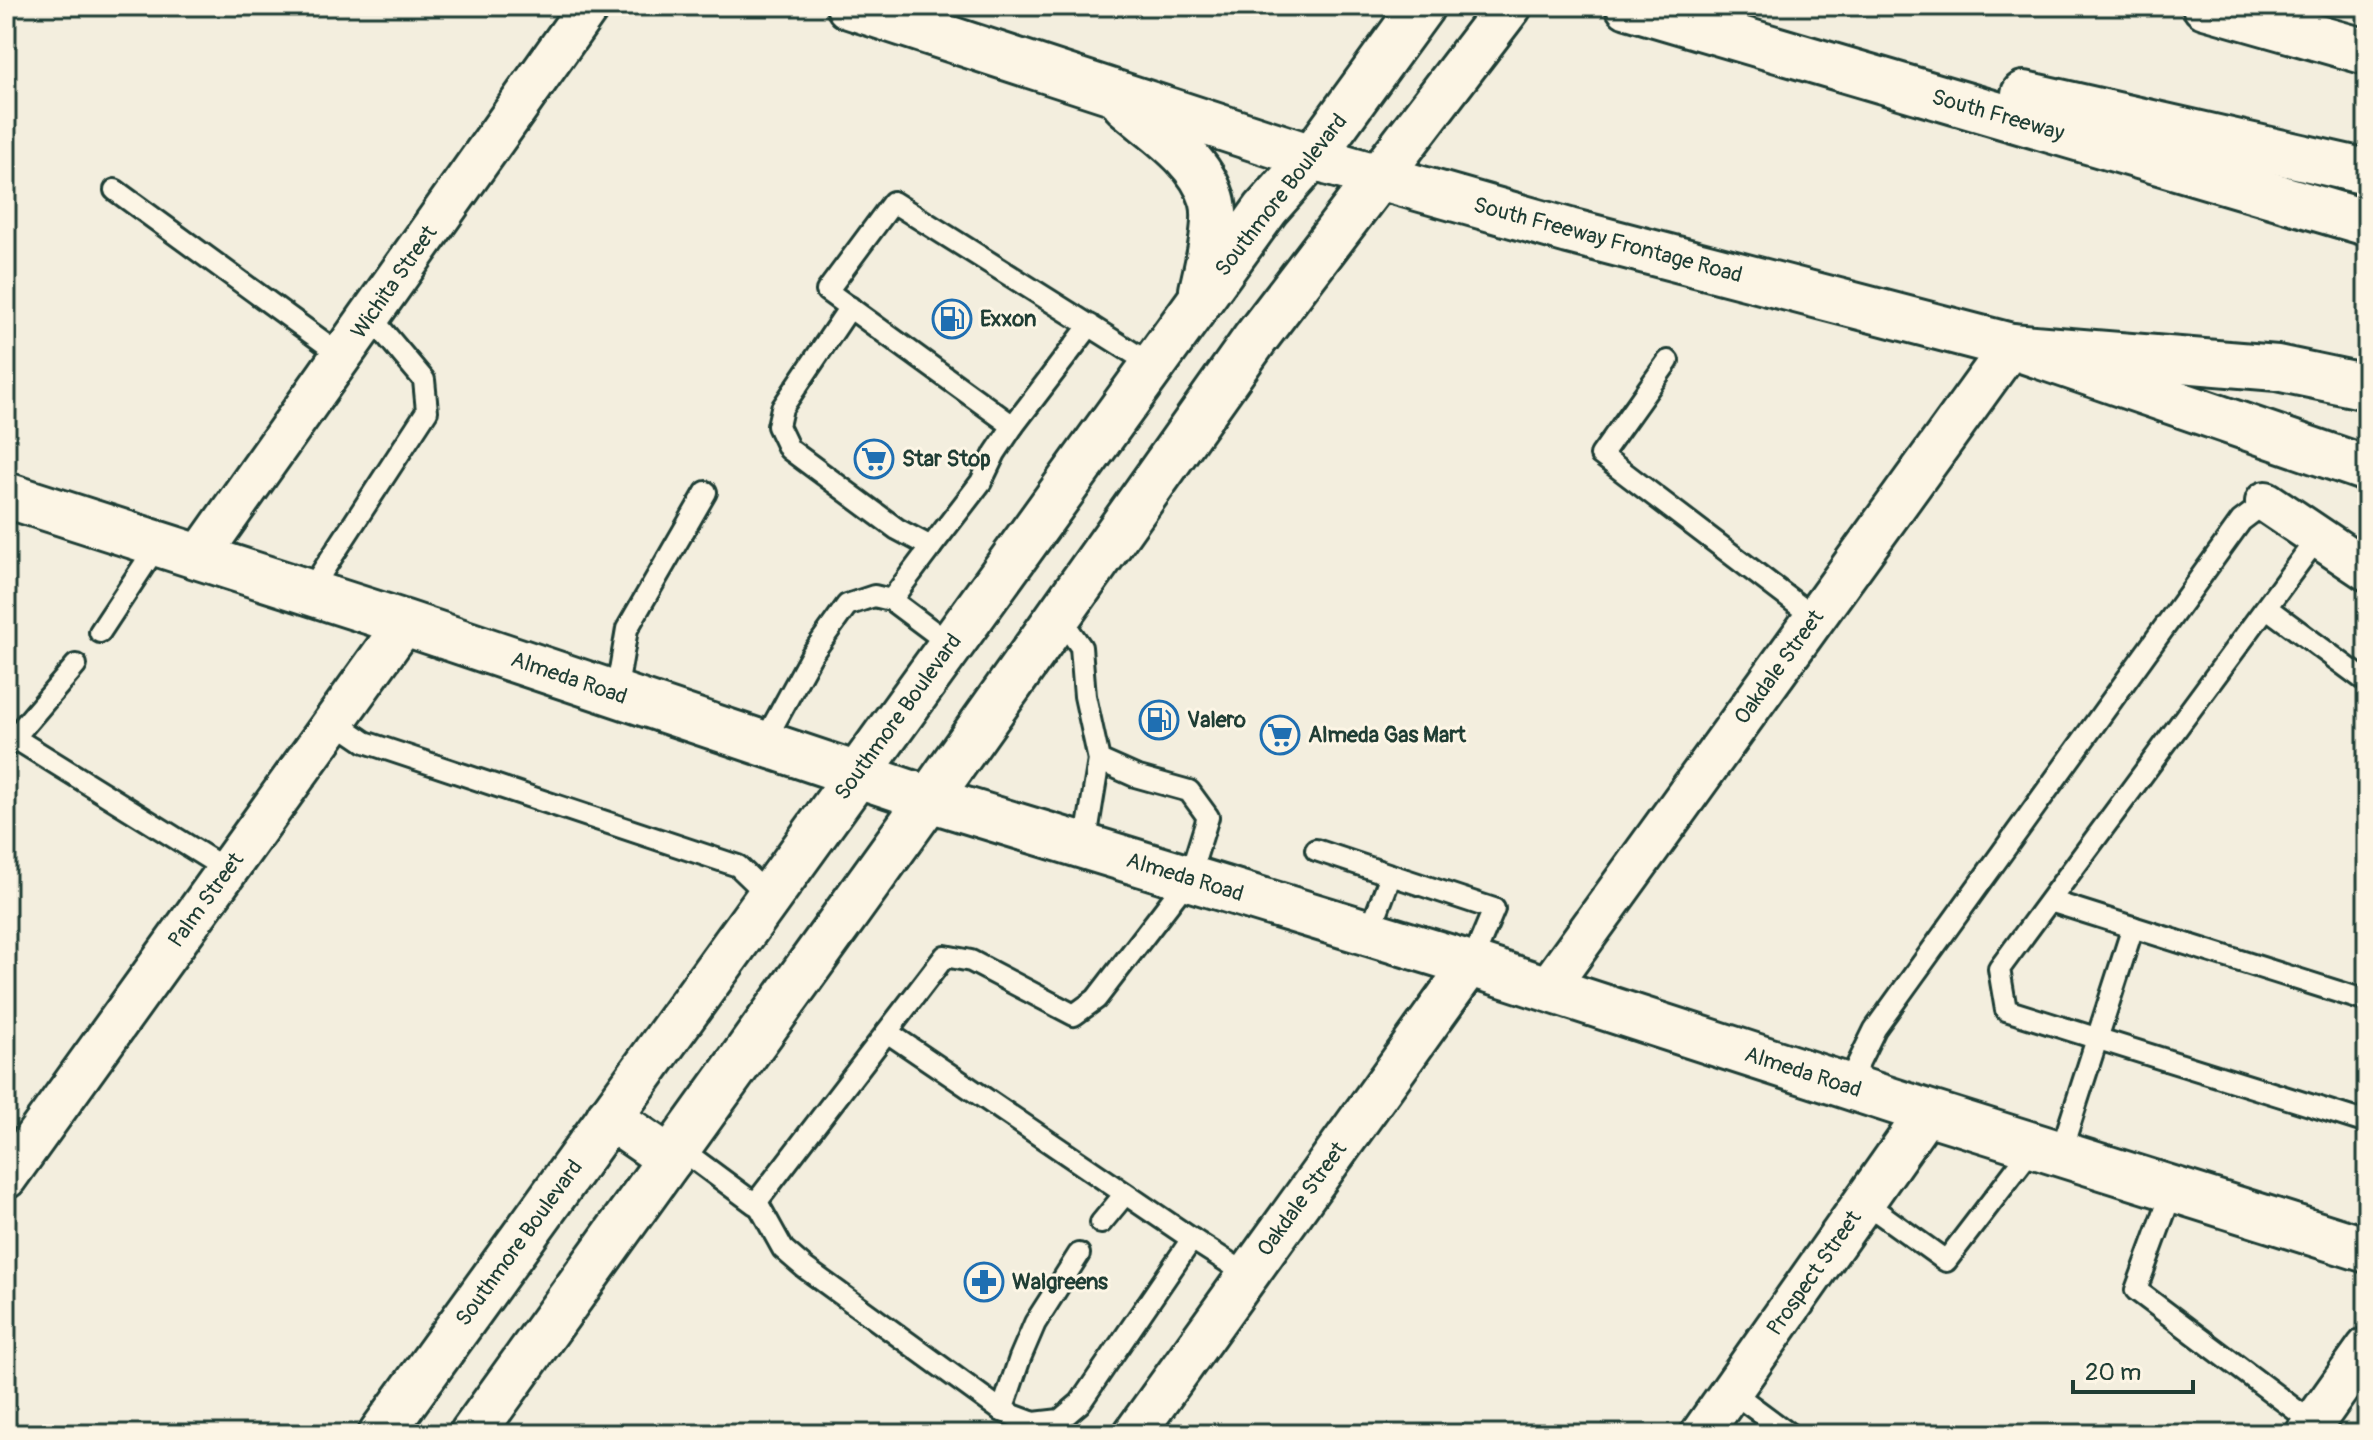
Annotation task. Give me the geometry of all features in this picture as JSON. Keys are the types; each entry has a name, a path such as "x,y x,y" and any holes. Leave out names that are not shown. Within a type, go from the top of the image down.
{"main road":[{"name":"South Freeway Frontage Road","path":"849,6 1379,177 1569,231 2011,346 2367,469"},
{"name":"Southmore Boulevard","path":"381,1434 1266,209 1313,156 1422,6"},
{"path":"472,1434 1264,328 1509,6"},
{"name":"South Freeway","path":"1628,6 2367,223"},
{"path":"1640,6 2367,172"},
{"path":"2205,6 2367,52"},
{"path":"1108,90 1190,159 1212,200 1212,242 1199,302"},
{"path":"2011,346 2277,368 2367,387"},
{"name":"Almeda Road","path":"6,495 405,623 929,799 1471,964 2367,1250"},
{"path":"609,1117 674,1153"}],"street":[{"name":"Wichita Street","path":"178,551 341,355 589,6"},
{"name":"Oakdale Street","path":"1547,989 2011,346"},
{"path":"2266,502 2367,570"},
{"name":"Palm Street","path":"6,1178 405,623"},
{"name":"Oakdale Street","path":"1134,1434 1471,964"},
{"name":"Prospect Street","path":"1701,1434 1927,1112"},
{"path":"2310,1428 2367,1348"}],"lane":[{"path":"115,190 341,355"},
{"path":"1013,426 827,291 893,202 1154,366"},
{"path":"850,307 782,408 778,426 789,449 897,529 931,547"},
{"path":"309,592 427,411 424,380 370,316"},
{"path":"891,600 981,482 1013,426 1090,325"},
{"path":"1668,361 1601,455 1815,618"},
{"path":"616,694 627,629 706,492"},
{"path":"1847,1086 1875,1029 2241,521 2266,502"},
{"path":"2318,537 1999,969 2006,1010 2361,1121 2367,1114"},
{"path":"100,632 178,551"},
{"path":"763,744 812,654 847,605 874,596 891,600 951,645"},
{"path":"2267,608 2367,682"},
{"path":"1059,616 1081,647 1085,696 1099,760 1085,846"},
{"path":"76,665 10,742 227,870"},
{"path":"334,721 365,742 738,866 769,896"},
{"path":"674,1153 755,1204 945,956 971,961 1074,1015 1096,999 1189,878 1208,817 1189,791 1135,776 1099,760"},
{"path":"1316,850 1494,909 1471,964"},
{"path":"1369,933 1391,875"},
{"path":"2050,901 2367,1001"},
{"path":"1864,1202 1946,1261 2047,1150 2097,1039 2133,927"},
{"path":"887,1032 1248,1275"},
{"path":"2173,1189 2136,1290 2310,1428"},
{"path":"1101,1223 1125,1194"},
{"path":"757,1202 783,1249 805,1268 1002,1411 1034,1423 1060,1420 1080,1403 1192,1239"},
{"path":"1002,1411 1035,1323 1079,1254"},
{"path":"1731,1391 1789,1434"}],"place":[{"name":"Exxon","path":"952,319"},
{"name":"Star Stop","path":"874,459"},
{"name":"Valero","path":"1159,720"},
{"name":"Almeda Gas Mart","path":"1280,735"},
{"name":"Walgreens","path":"984,1282"}]}
